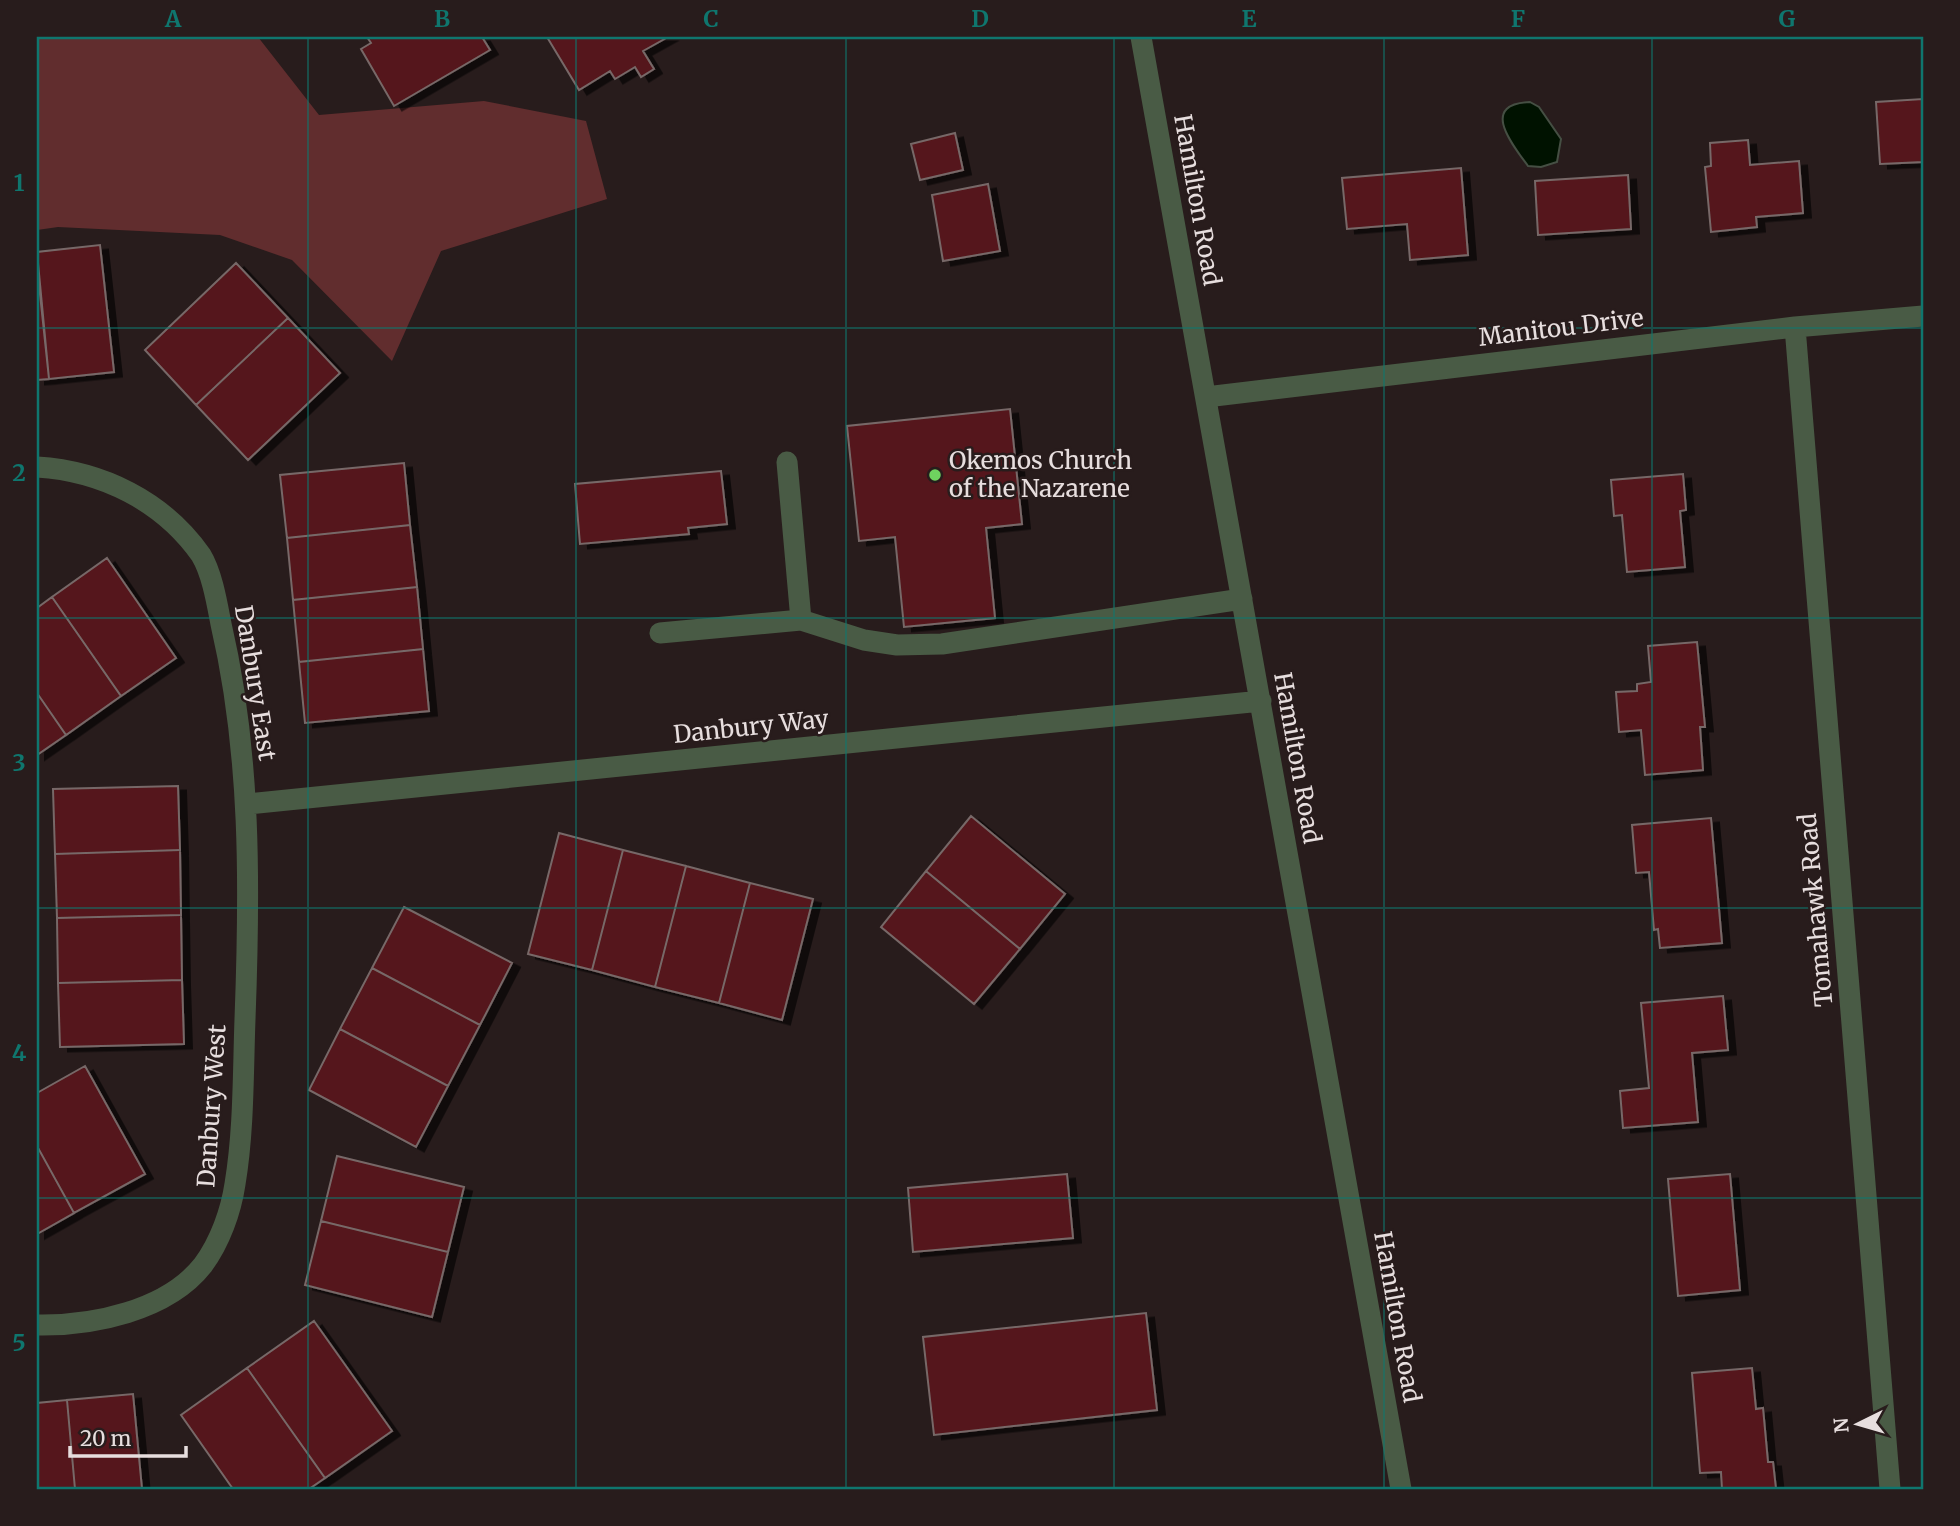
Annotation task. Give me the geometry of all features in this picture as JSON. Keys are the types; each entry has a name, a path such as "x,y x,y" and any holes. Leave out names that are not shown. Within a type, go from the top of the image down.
{"street":[{"name":"Hamilton Road","path":"1141,37 1401,1489"},
{"name":"Manitou Drive","path":"1206,397 1795,327 1923,316"},
{"name":"Tomahawk Road","path":"1795,327 1890,1489"},
{"path":"787,463 801,620"},
{"name":"Danbury East","path":"37,467 69,471 121,488 170,520 202,557 231,664 247,804"},
{"path":"660,633 801,620 864,640 897,645 942,644 1242,599"},
{"name":"Danbury Way","path":"247,804 1261,701"},
{"name":"Danbury West","path":"37,1325 91,1321 122,1314 152,1302 179,1286 202,1266 218,1239 230,1210 238,1158 247,985 247,804"}],"shaded area":[{"path":"37,37 258,37 319,115 484,101 586,121 607,199 441,251 392,361 292,260 220,235 58,227 37,230"},
{"path":"1530,102 1539,107 1561,139 1557,162 1541,167 1528,166 1504,127 1503,117 1506,110 1515,104"}],"building":[{"path":"367,37 482,37 490,50 394,106 361,49 371,43"},
{"path":"547,37 668,37 643,51 654,69 641,77 635,67 615,79 610,71 579,90"},
{"path":"1923,99 1923,162 1880,164 1876,102"},
{"path":"955,133 963,170 920,180 911,144"},
{"path":"1748,140 1750,165 1799,161 1803,213 1756,217 1757,227 1711,232 1705,167 1711,166 1710,143"},
{"path":"1461,168 1468,255 1410,260 1407,224 1347,229 1342,178"},
{"path":"1628,175 1631,229 1538,235 1535,181"},
{"path":"988,184 1000,251 943,261 932,195"},
{"path":"100,245 114,372 49,379 37,252"},
{"path":"236,263 288,318 196,405 145,350"},
{"path":"37,266 49,379 37,380"},
{"path":"288,318 340,373 248,460 196,405"},
{"name":"Okemos Church of the Nazarene","path":"1010,409 1022,524 986,528 995,618 904,627 895,537 859,541 847,426"},
{"path":"404,463 410,525 287,538 280,475"},
{"path":"721,471 727,524 688,528 689,534 580,544 575,484"},
{"path":"1683,474 1686,510 1680,511 1685,567 1627,572 1622,515 1614,516 1611,480"},
{"path":"410,525 417,587 293,600 287,538"},
{"path":"107,558 176,658 121,696 52,597"},
{"path":"417,587 423,649 299,662 293,600"},
{"path":"52,597 121,696 66,735 37,693 37,608"},
{"path":"1697,642 1705,727 1700,727 1703,770 1645,775 1641,730 1619,732 1616,692 1637,691 1637,684 1651,682 1648,646"},
{"path":"423,649 429,711 305,723 299,662"},
{"path":"37,693 66,735 37,755"},
{"path":"178,786 180,850 55,854 53,789"},
{"path":"971,816 1065,894 1020,949 926,871"},
{"path":"1711,818 1722,943 1660,948 1658,929 1654,930 1649,872 1636,873 1632,825"},
{"path":"559,833 623,850 592,970 528,954"},
{"path":"180,850 181,915 57,918 55,854"},
{"path":"623,850 686,866 655,987 592,970"},
{"path":"686,866 750,883 719,1003 655,987"},
{"path":"926,871 1020,949 974,1004 881,927"},
{"path":"750,883 813,899 782,1020 719,1003"},
{"path":"404,907 512,963 480,1025 372,968"},
{"path":"181,915 182,980 58,983 57,918"},
{"path":"372,968 480,1025 448,1086 340,1029"},
{"path":"182,980 184,1044 60,1047 58,983"},
{"path":"1723,996 1728,1050 1692,1053 1698,1122 1623,1128 1620,1091 1649,1088 1641,1003"},
{"path":"340,1029 448,1086 416,1147 309,1090"},
{"path":"85,1066 145,1174 74,1213 37,1146 37,1093"},
{"path":"37,1146 74,1213 37,1234"},
{"path":"337,1156 464,1187 448,1252 321,1221"},
{"path":"1067,1174 1073,1238 913,1252 908,1188"},
{"path":"1730,1174 1740,1290 1678,1296 1668,1179"},
{"path":"321,1221 448,1252 432,1317 305,1285"},
{"path":"1146,1313 1157,1410 934,1435 923,1337"},
{"path":"314,1321 392,1431 325,1478 247,1368"},
{"path":"247,1368 325,1478 309,1489 233,1489 181,1415"},
{"path":"1752,1368 1756,1409 1763,1408 1768,1462 1773,1462 1776,1489 1722,1489 1721,1472 1700,1473 1692,1373"},
{"path":"133,1394 142,1489 75,1489 67,1400"},
{"path":"67,1400 75,1489 37,1489 37,1403"}],"place":[{"name":"Okemos Church of the Nazarene","path":"935,475"}]}
